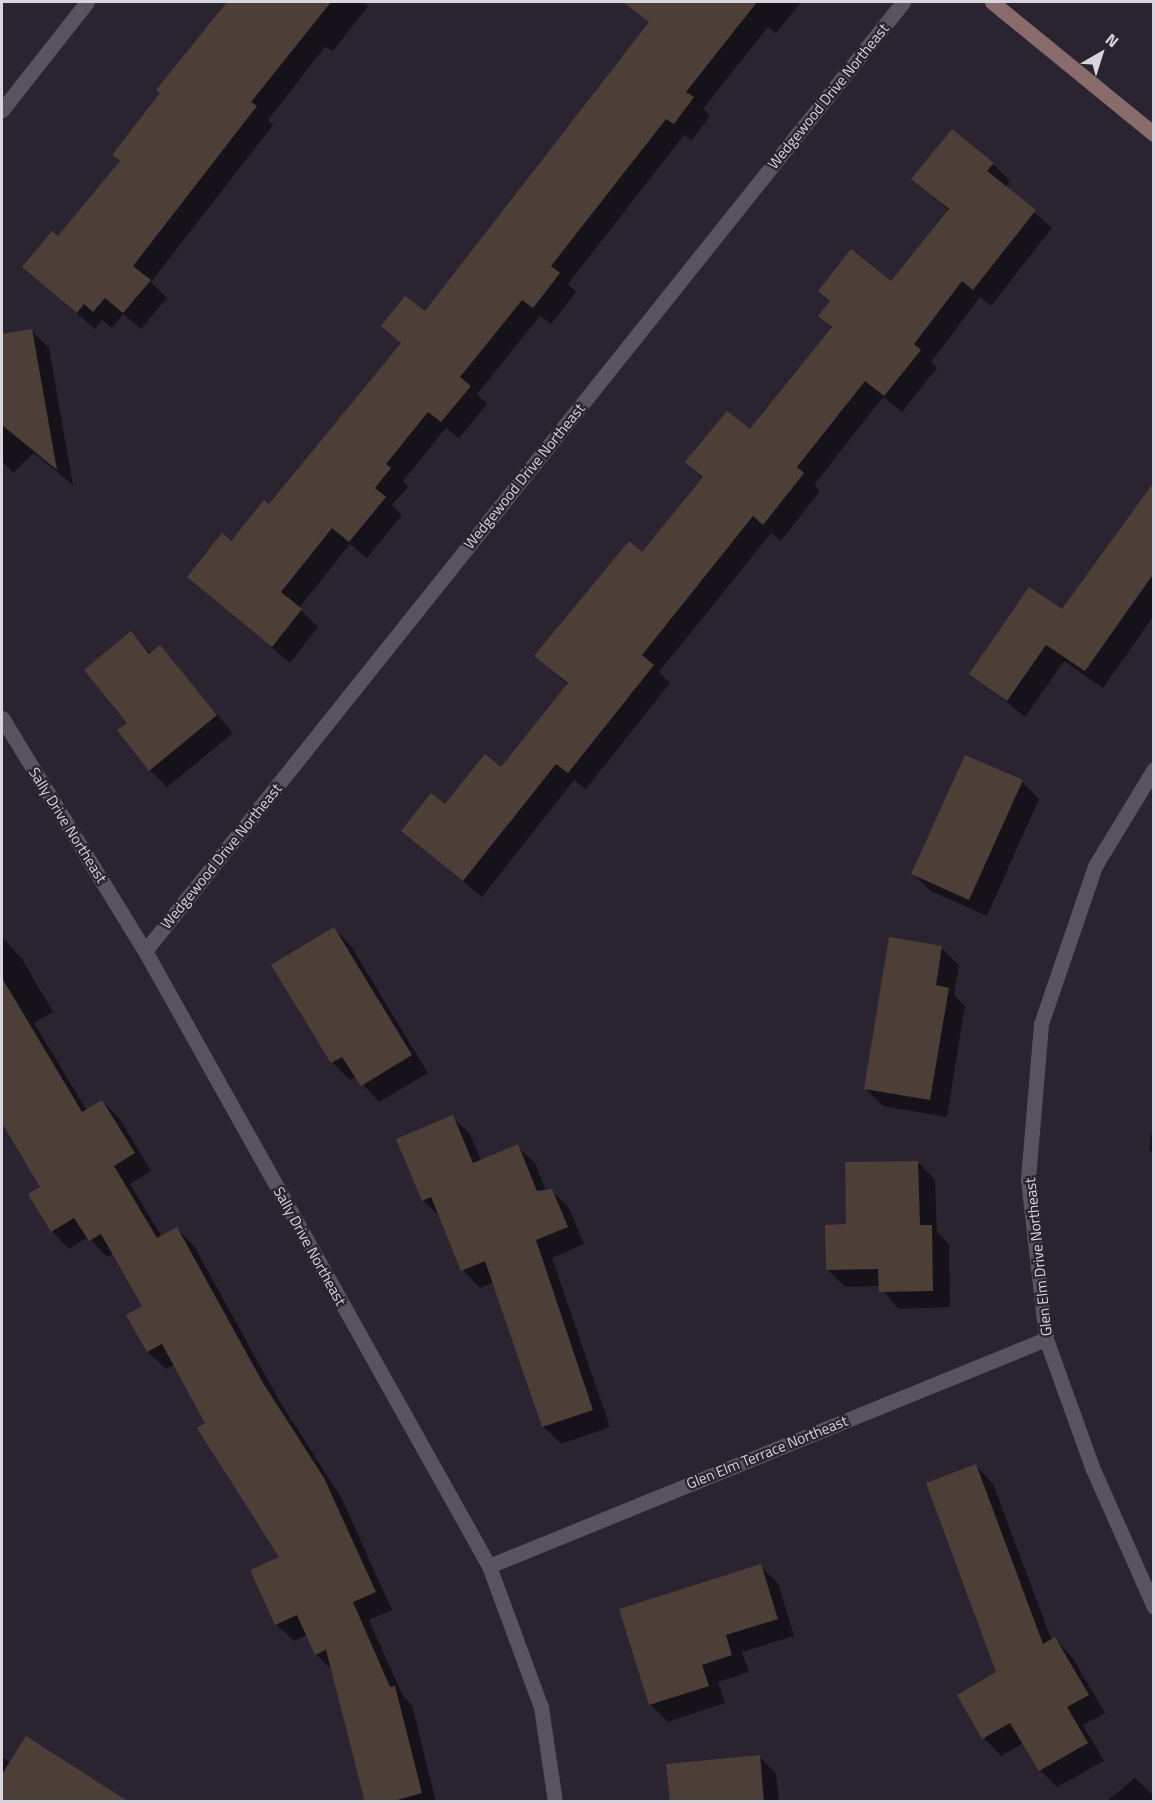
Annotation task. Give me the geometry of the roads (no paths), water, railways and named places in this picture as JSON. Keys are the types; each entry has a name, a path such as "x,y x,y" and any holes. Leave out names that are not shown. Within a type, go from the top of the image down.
{"main road":[{"path":"992,2 1154,134"}],"street":[{"path":"2,110 87,2"},
{"name":"Wedgewood Drive Northeast","path":"145,951 903,2"},
{"name":"Sally Drive Northeast","path":"2,718 145,951 489,1566 541,1707 555,1802"},
{"name":"Glen Elm Drive Northeast","path":"1154,769 1095,866 1041,1024 1028,1180 1046,1339 1092,1467 1154,1607"},
{"name":"Glen Elm Terrace Northeast","path":"489,1566 1046,1339"}]}
